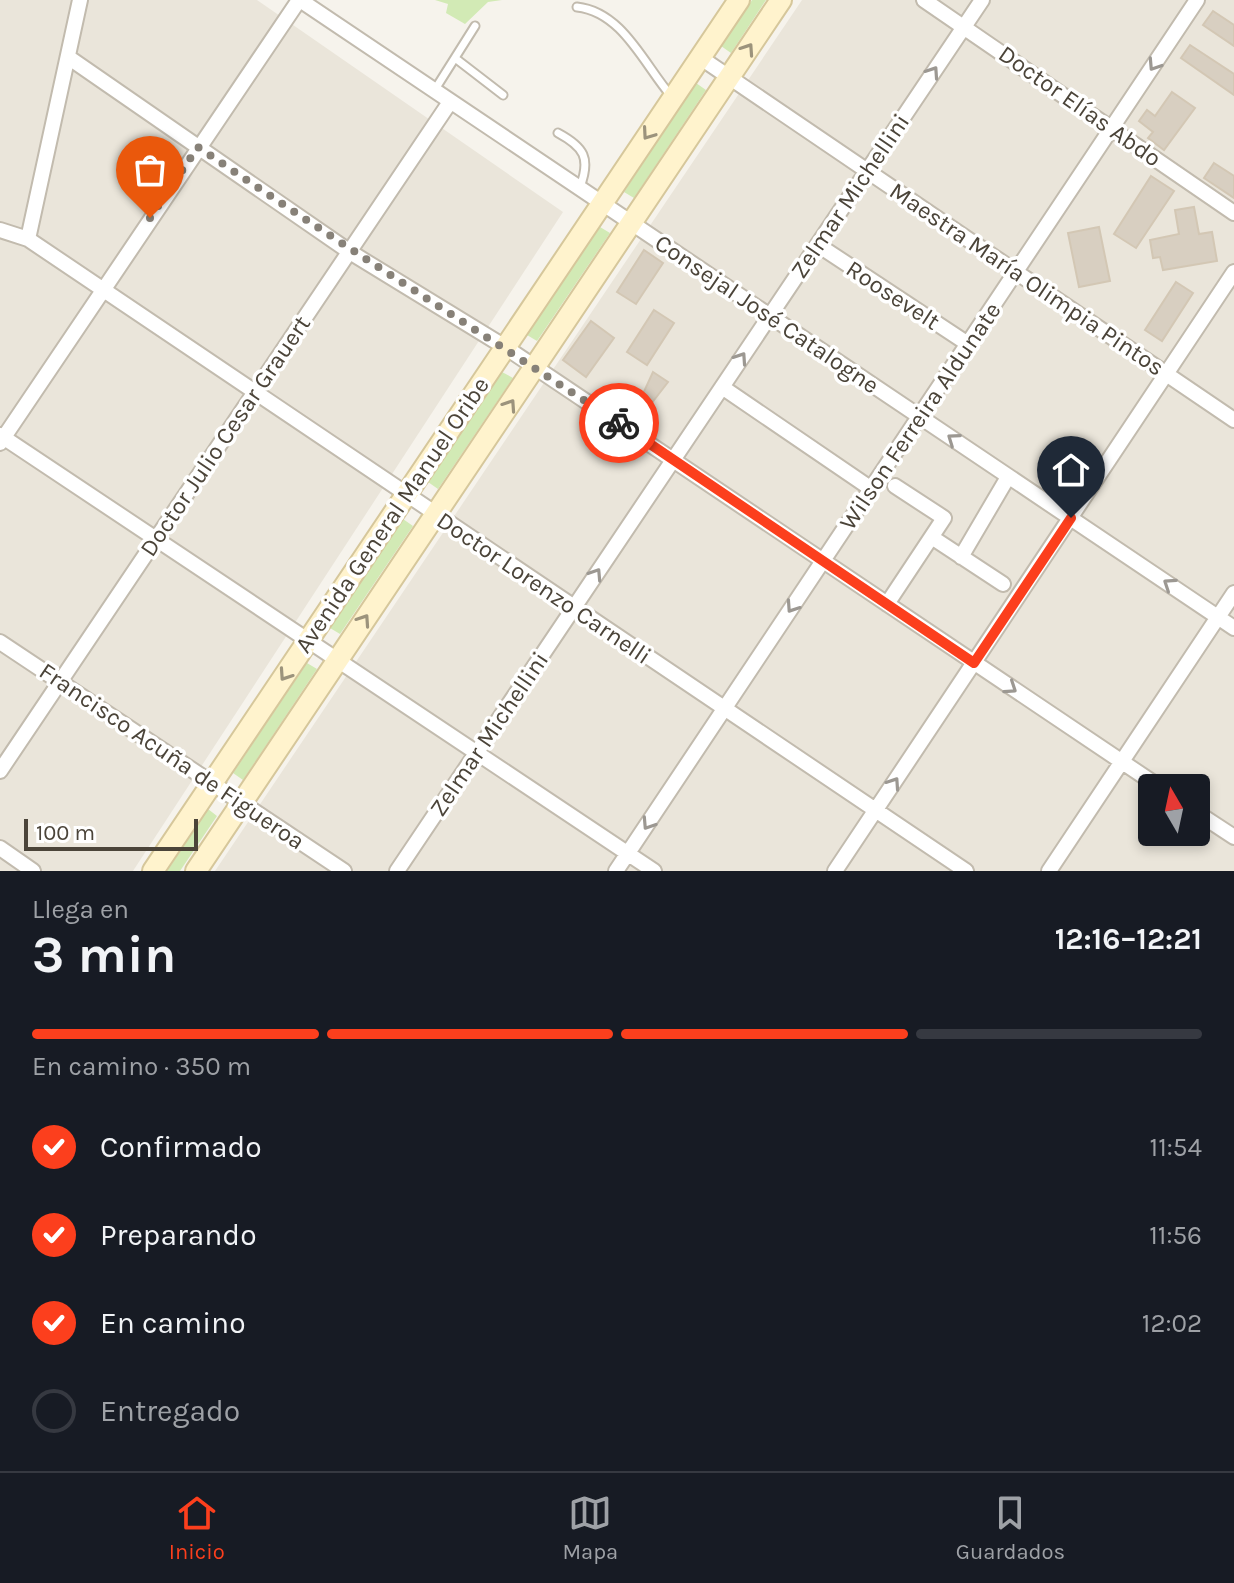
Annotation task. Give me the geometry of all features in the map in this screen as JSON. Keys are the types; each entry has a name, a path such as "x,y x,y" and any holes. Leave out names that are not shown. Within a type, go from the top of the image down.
{"main road":[{"name":"Avenida General Manuel Oribe","path":"153,871 739,0"},
{"name":"Avenida General Manuel Oribe","path":"196,871 781,0"}],"street":[{"path":"28,239 80,0"},
{"path":"299,0 1,438 309,639 654,871"},
{"name":"Consejal José Catalogne","path":"299,0 1234,628"},
{"name":"Doctor Elías Abdo","path":"924,0 1234,213"},
{"name":"Zelmar Michellini","path":"397,871 982,0"},
{"name":"Wilson Ferreira Aldunate","path":"616,871 1197,0"},
{"path":"68,57 350,252 505,347 673,458 1140,774"},
{"name":"Maestra María Olimpia Pintos","path":"701,58 1234,420"},
{"name":"Doctor Julio Cesar Grauert","path":"0,771 450,102"},
{"name":"Doctor Lorenzo Carnelli","path":"0,230 28,239 966,871"},
{"name":"Roosevelt","path":"818,245 968,344"},
{"path":"835,871 1234,272"},
{"path":"722,387 870,488"},
{"path":"961,557 1008,477"},
{"path":"887,604 944,518 895,486"},
{"path":"933,538 1003,584"},
{"path":"1049,871 1234,593"},
{"name":"Francisco Acuña de Figueroa","path":"0,642 344,871"},
{"path":"1210,821 1234,837"},
{"path":"0,848 33,871"}],"lane":[{"path":"577,7 593,9 614,24 673,98"},
{"path":"434,91 475,26"},
{"path":"455,58 503,95"},
{"path":"558,133 578,143 585,154 587,169 579,189"}],"shaded area":[{"path":"0,0 257,0 563,212 133,871 0,871"},
{"path":"802,0 1234,0 1234,871 215,871"}],"green space":[{"path":"435,0 502,0 488,2 465,24 446,13 448,4"},
{"path":"752,0 766,0 731,53 721,46"},
{"path":"696,83 706,90 634,198 624,192"},
{"path":"600,227 610,233 537,341 527,335"},
{"path":"502,372 513,378 438,489 428,482"},
{"path":"403,519 413,526 340,634 330,628"},
{"path":"307,663 317,669 243,780 233,773"},
{"path":"208,809 217,816 180,871 167,871"}],"building":[{"path":"1213,11 1234,25 1234,46 1203,25"},
{"path":"1190,45 1234,74 1234,95 1181,58"},
{"path":"1172,92 1195,108 1164,150 1148,138 1153,132 1139,121 1147,110 1155,116"},
{"path":"1214,163 1234,176 1234,198 1204,178"},
{"path":"1151,176 1174,191 1136,248 1114,234"},
{"path":"1194,207 1199,234 1212,232 1217,261 1163,270 1160,257 1153,258 1150,240 1179,234 1175,210"},
{"path":"1099,227 1110,281 1079,287 1068,233"},
{"path":"644,250 663,263 636,304 617,292"},
{"path":"1176,282 1193,293 1162,341 1145,330"},
{"path":"654,310 674,323 647,365 627,352"},
{"path":"591,321 614,338 586,377 563,360"},
{"path":"653,372 668,382 651,404 641,398"}],"way so far":[{"path":"150,218 198,147 350,252 505,347 619,423"}],"route":[{"path":"619,423 974,663 1071,518"}]}
